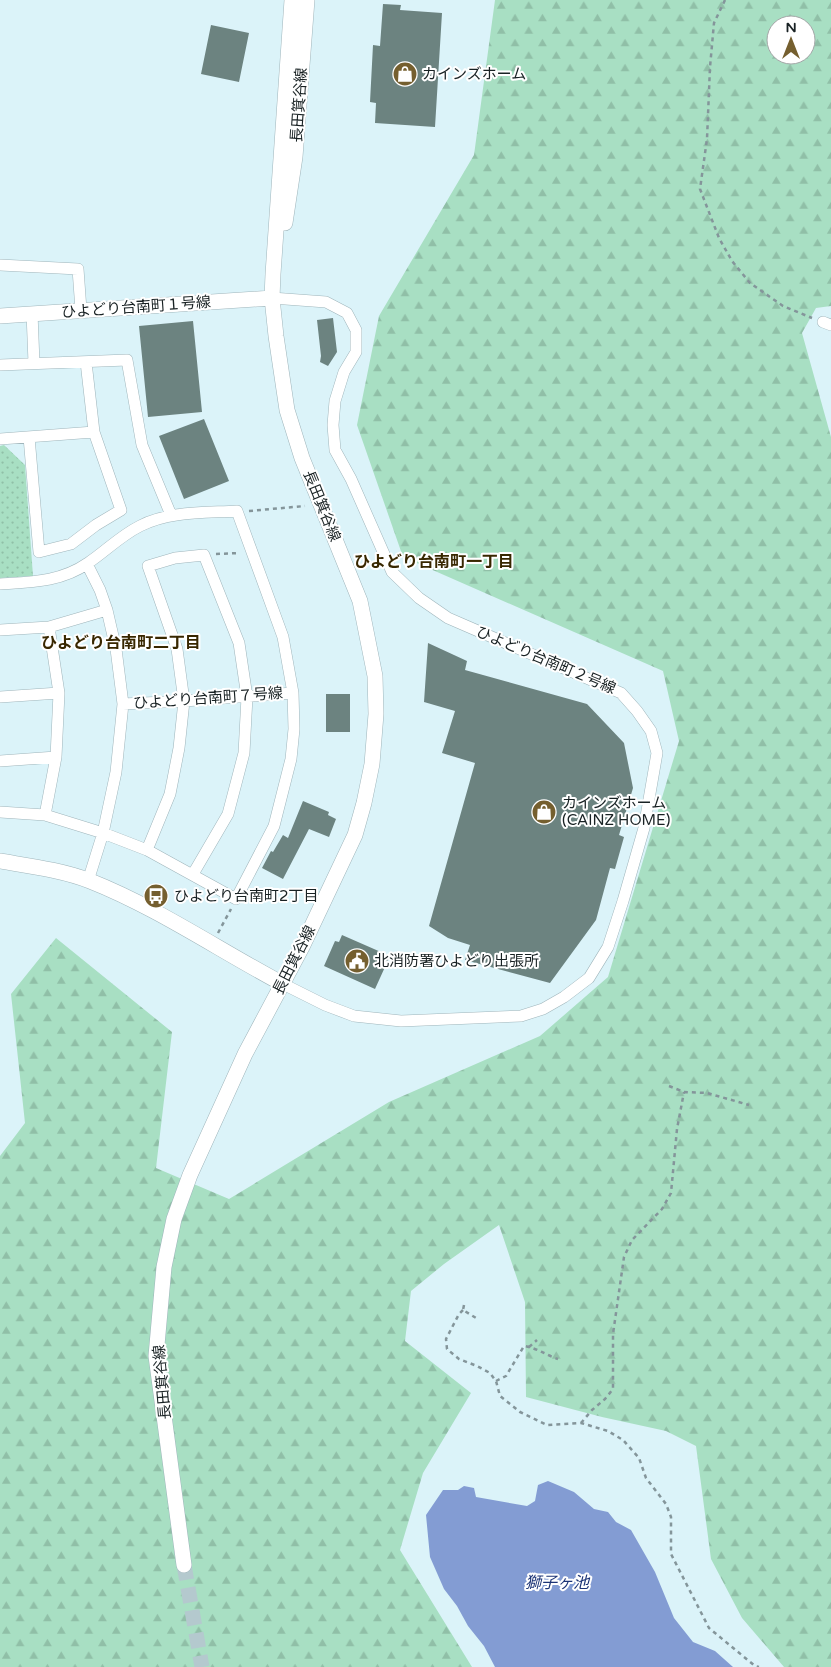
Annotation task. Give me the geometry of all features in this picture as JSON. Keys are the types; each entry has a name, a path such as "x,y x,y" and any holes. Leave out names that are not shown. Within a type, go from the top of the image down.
{"street":[{"name":"長田箕谷線","path":"184,1565 156,1356 164,1267 174,1219 190,1175 245,1054 282,984 355,835 372,764 376,704 375,676 360,601 302,458 287,410 272,298 292,0"},
{"name":"長田箕谷線","path":"272,298 295,157 306,0"},
{"path":"0,265 78,269 80,310"},
{"name":"ひよどり台南町１号線","path":"0,316 272,298"},
{"name":"ひよどり台南町２号線","path":"272,298 326,302 347,314 356,330 356,352 344,372 335,401 333,425 335,450 351,479 392,572 419,598 448,618 622,693 638,710 650,731 658,753 644,828 608,947 589,978 564,997 543,1009 521,1016 401,1021 354,1016 325,1005 282,984"},
{"path":"32,314 34,363"},
{"path":"0,365 127,360 142,445 171,515"},
{"path":"29,437 39,552 71,544 96,525 121,510 94,432 86,362"},
{"path":"0,438 94,432"},
{"path":"0,584 46,581 64,575 87,564 115,540 141,525 171,515 237,511 283,637 293,693 294,728 291,759 274,826 236,899 147,850 103,833 45,815 0,812"},
{"path":"147,850 170,794 180,748 184,701 177,649 148,566 176,558 204,555 239,643 247,697 244,753 228,814 193,874"},
{"path":"87,564 100,590 107,610 116,649 123,704 116,772 103,833 88,881"},
{"path":"0,630 49,627 107,610"},
{"path":"45,815 56,757 59,693 49,627"},
{"path":"0,697 59,693"},
{"name":"ひよどり台南町７号線","path":"123,704 293,693"},
{"path":"0,761 56,757"},
{"path":"0,861 44,869 88,881 138,903 282,984"}],"path":[{"path":"725,0 714,23 707,138 700,189 719,238 732,261 750,283 783,306 827,323"},
{"path":"237,511 305,506"},
{"path":"204,555 252,552"},
{"path":"212,945 236,899"},
{"path":"669,1086 684,1092 706,1093 749,1105"},
{"path":"581,1423 613,1389 613,1334 624,1256 632,1240 662,1208 671,1193 677,1129 684,1092"},
{"path":"464,1305 446,1340 447,1349 459,1360 477,1366 490,1374 496,1382 500,1396 520,1412 547,1426 581,1423 608,1431 623,1440 639,1458 646,1478 666,1504 671,1517 671,1554 708,1628 755,1666 759,1667"},
{"path":"463,1310 476,1318"},
{"path":"529,1347 537,1340"},
{"path":"496,1382 506,1376 524,1346 536,1348 548,1356 558,1359"}],"green space":[{"path":"495,0 831,0 831,306 816,308 802,333 831,437 831,1667 784,1667 742,1618 711,1559 696,1446 666,1431 526,1397 525,1302 499,1225 444,1264 411,1291 405,1341 471,1393 423,1473 400,1550 472,1667 0,1667 0,1156 25,1123 11,994 56,938 172,1032 156,1168 229,1199 389,1102 540,1036 608,977 679,741 663,671 403,557 357,425 379,316 474,155"},
{"path":"4,445 25,465 33,576 0,578 0,446"}],"water":[{"name":"獅子ヶ池","path":"548,1481 574,1492 594,1509 608,1512 616,1522 631,1530 655,1572 674,1618 693,1642 715,1651 733,1667 495,1667 484,1646 468,1626 457,1606 444,1589 430,1557 426,1515 443,1490 458,1490 464,1486 474,1488 476,1497 527,1506 535,1501 538,1485"}],"building":[{"name":"カインズホーム","path":"383,4 401,5 400,10 442,13 435,127 375,123 376,103 370,102 373,45 380,46"},
{"path":"211,25 249,33 239,82 201,74"},
{"path":"333,318 337,352 328,366 320,362 317,320"},
{"path":"193,321 202,412 148,417 139,326"},
{"path":"204,419 229,481 184,499 159,436"},
{"name":"カインズホーム (CAINZ HOME)","path":"428,643 467,661 465,670 587,704 624,743 633,788 619,835 624,837 615,869 610,868 596,920 550,983 465,960 470,945 448,938 429,926 475,763 442,753 455,711 424,702"},
{"path":"326,694 350,694 350,732 326,732"},
{"path":"303,801 329,812 328,815 336,819 329,837 309,829 283,879 262,868 271,851 273,852 283,835 288,838"},
{"name":"北消防署ひよどり出張所","path":"342,935 390,956 375,989 324,966 335,941 339,942"}],"tunnel":[{"path":"184,1565 202,1667"}],"place":[{"name":"カインズホーム","path":"405,74"},
{"name":"カインズホーム (CAINZ HOME)","path":"544,812"},
{"name":"ひよどり台南町2丁目","path":"156,896"},
{"name":"北消防署ひよどり出張所","path":"357,961"}],"district":[{"name":"ひよどり台南町一丁目","path":"434,562"},
{"name":"ひよどり台南町二丁目","path":"121,643"}]}
